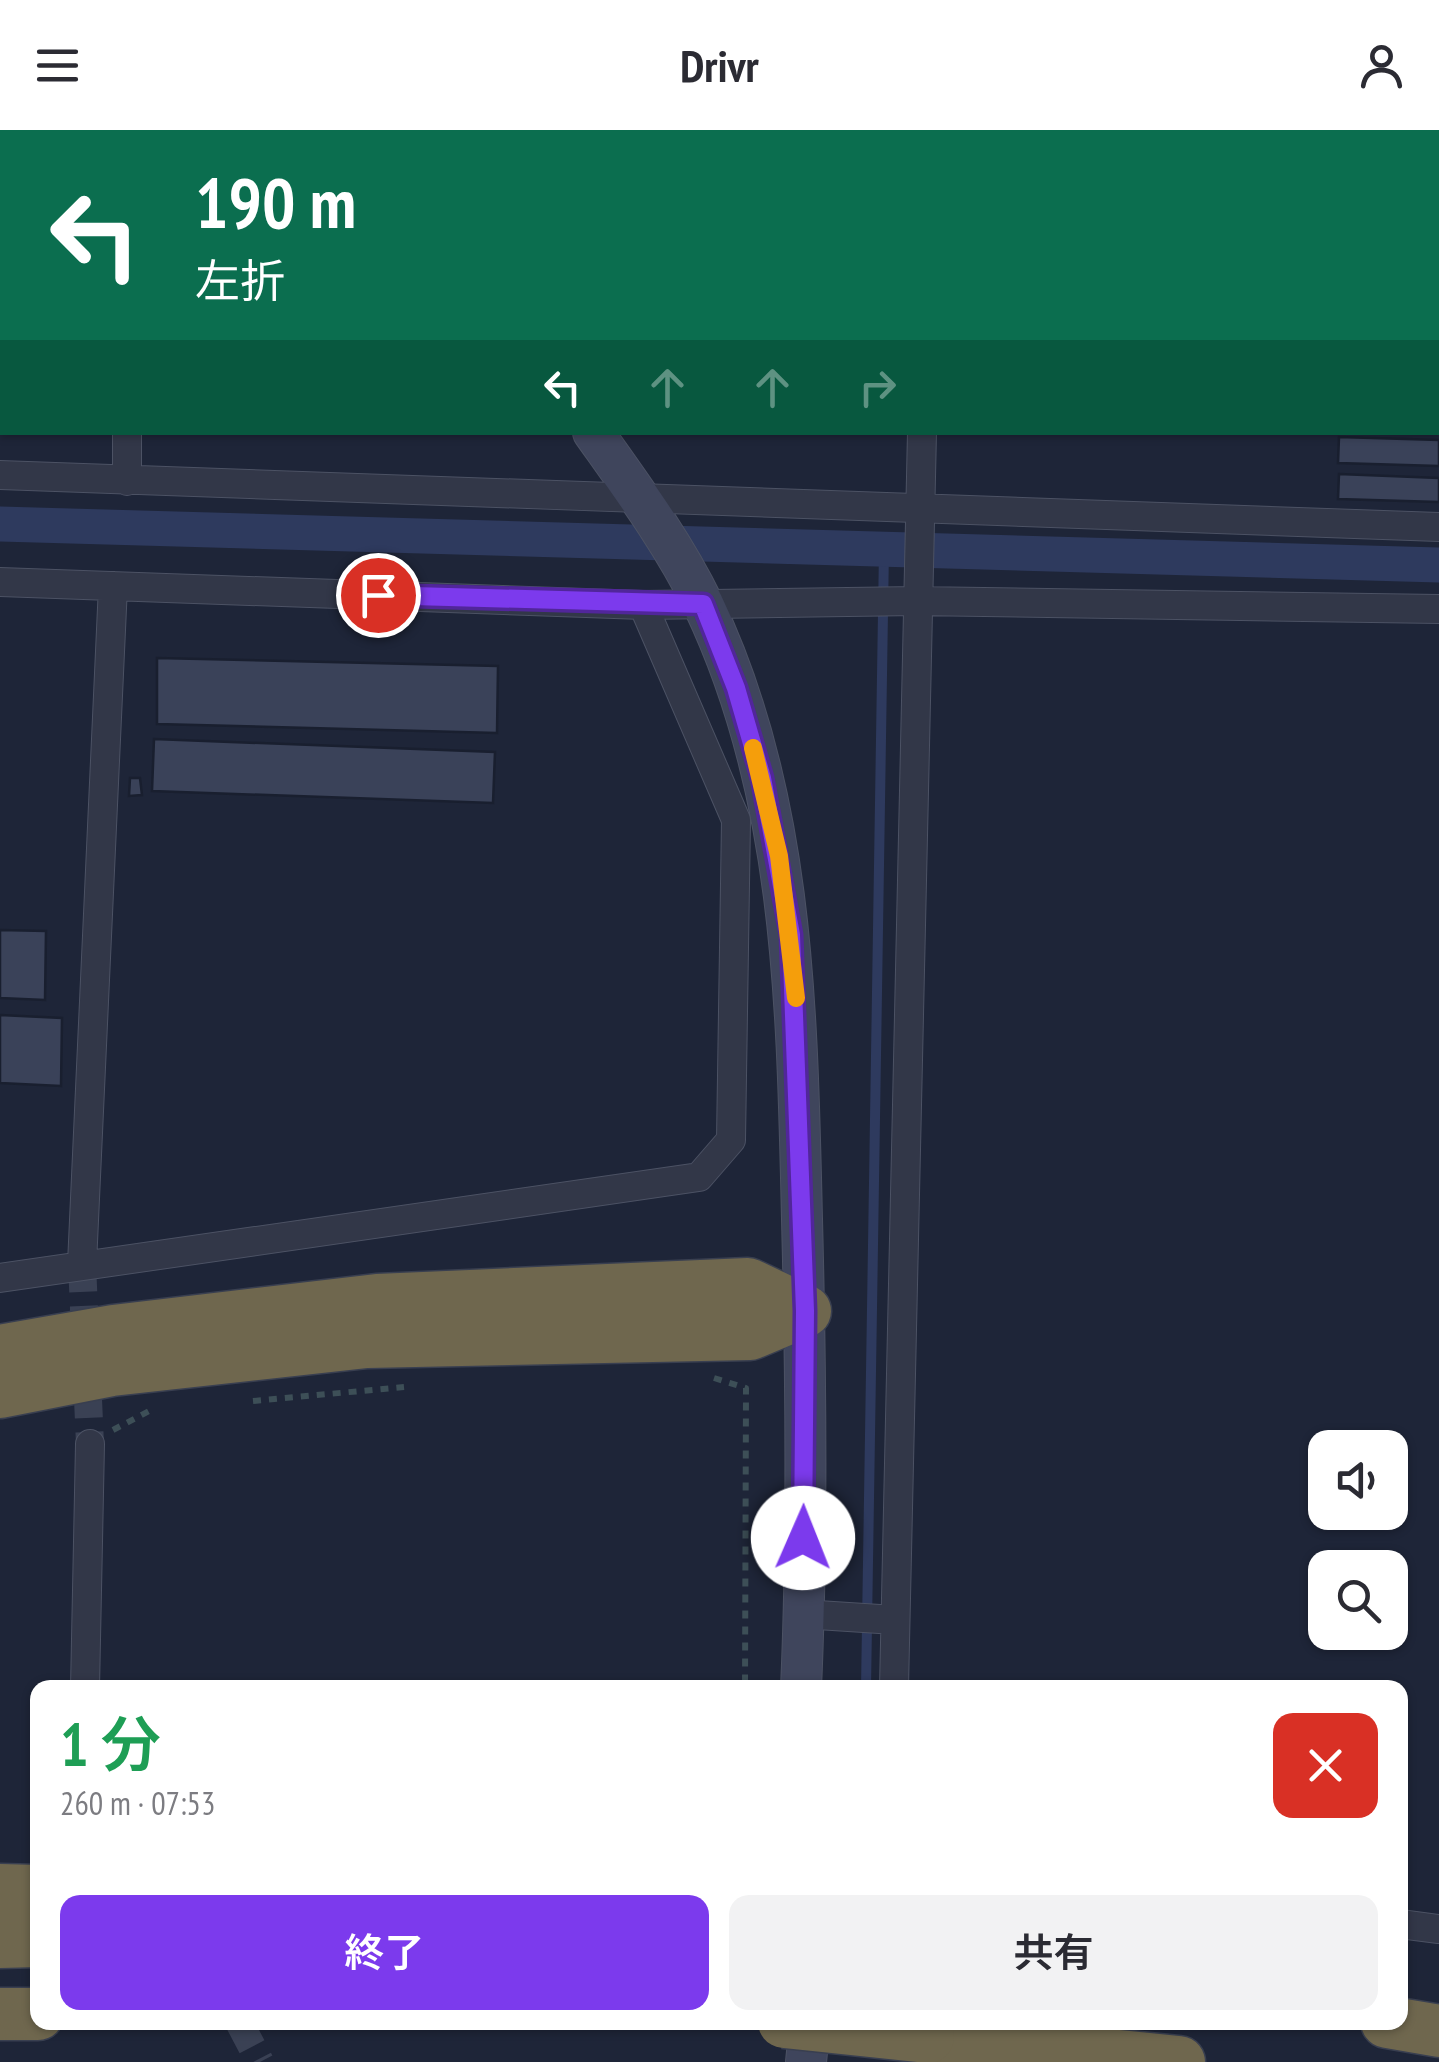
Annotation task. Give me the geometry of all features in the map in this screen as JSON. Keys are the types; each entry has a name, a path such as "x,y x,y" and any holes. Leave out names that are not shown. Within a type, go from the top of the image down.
{"highway":[{"path":"0,1351 113,1332 377,1300 748,1284 805,1311"},
{"path":"0,1392 112,1370 366,1342 750,1334 805,1311"},
{"path":"0,1890 30,1891"},
{"path":"0,1942 30,1941"},
{"path":"0,2014 30,2014"},
{"path":"1408,2026 1439,2031"},
{"path":"833,2030 899,2041 1179,2062"}],"main road":[{"path":"595,435 639,496 703,604 736,688 762,778 789,919 798,1018 805,1311 802,1680"},
{"path":"784,2062 785,2030"},
{"path":"806,2062 809,2030"}],"street":[{"path":"126,481 128,435"},
{"path":"894,1680 922,435"},
{"path":"0,475 1439,527"},
{"path":"0,582 643,605 916,601 1439,609"},
{"path":"82,1264 113,586"},
{"path":"0,1278 698,1176 731,1140 736,820 643,605"},
{"path":"85,1680 90,1444"},
{"path":"802,1614 895,1620"},
{"path":"1408,1925 1439,1928"}],"path":[{"path":"697,1373 746,1388 745,1680"},
{"path":"247,1401 406,1386"},
{"path":"90,1444 148,1410 168,1408"}],"building":[{"path":"1339,437 1439,440 1439,466 1338,463"},
{"path":"1339,474 1439,478 1439,502 1338,499"},
{"path":"157,658 498,666 497,733 157,724"},
{"path":"154,739 495,752 493,803 152,791"},
{"path":"130,778 140,778 142,795 129,796"},
{"path":"0,930 46,931 45,1000 0,998"},
{"path":"0,1015 62,1018 61,1086 0,1083"}],"waterway":[{"path":"0,524 1439,565"},
{"path":"866,1680 884,549"}],"tunnel":[{"path":"82,1264 90,1444"},
{"path":"243,2030 260,2062"}],"slow traffic":[{"path":"753,748 779,856 796,998"}],"route":[{"path":"378,595 703,604 736,688 762,778 791,935 798,1018 805,1311 803,1538"}]}
